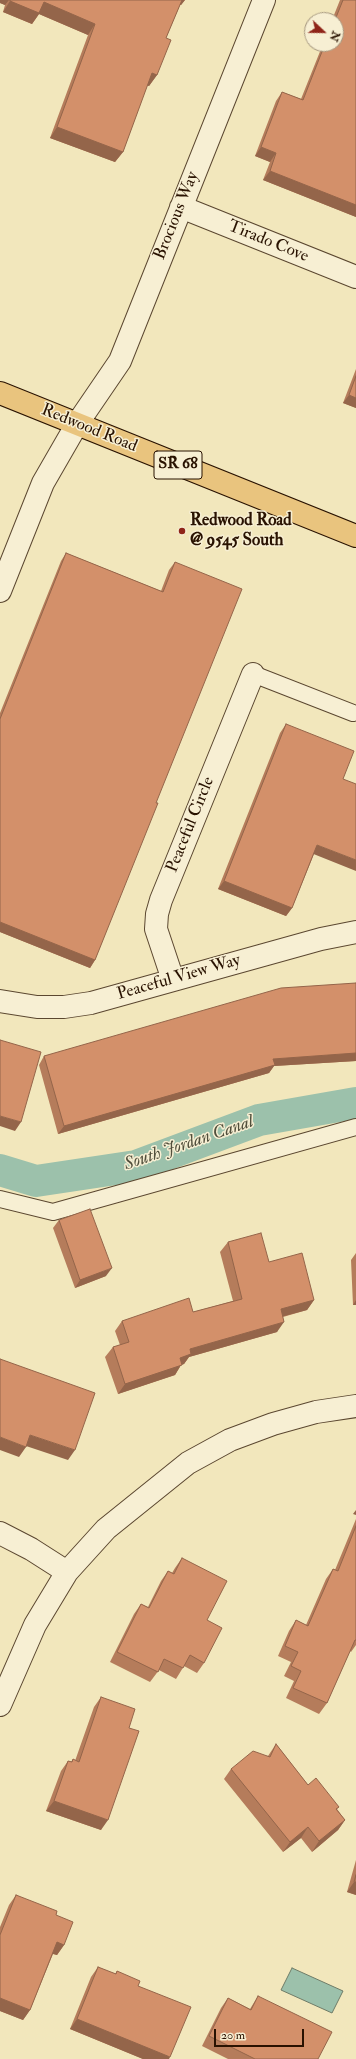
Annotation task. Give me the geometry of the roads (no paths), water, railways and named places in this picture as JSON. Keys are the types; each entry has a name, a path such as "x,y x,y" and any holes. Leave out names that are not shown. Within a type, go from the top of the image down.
{"main road":[{"name":"Redwood Road","path":"0,393 356,536"}],"street":[{"name":"Brocious Way","path":"0,591 43,483 77,424 120,361 264,0"},
{"name":"Tirado Cove","path":"181,207 356,277"},
{"name":"Peaceful Circle","path":"173,980 156,929 157,914 253,674"},
{"name":"Peaceful View Way","path":"0,1000 37,1007 64,1007 91,1003 321,939 356,932"},
{"path":"0,1705 35,1625 67,1572 106,1529 188,1463 230,1440 273,1424 316,1412 356,1406"},
{"path":"0,1533 31,1549 67,1572"}],"lane":[{"path":"253,674 353,713"},
{"path":"0,1199 53,1212 356,1127"}],"waterway":[{"name":"South Jordan Canal","path":"0,1170 36,1181 136,1166 259,1120 356,1103"}],"place":[{"name":"Redwood Road @ 9545 South","path":"182,531"}]}
